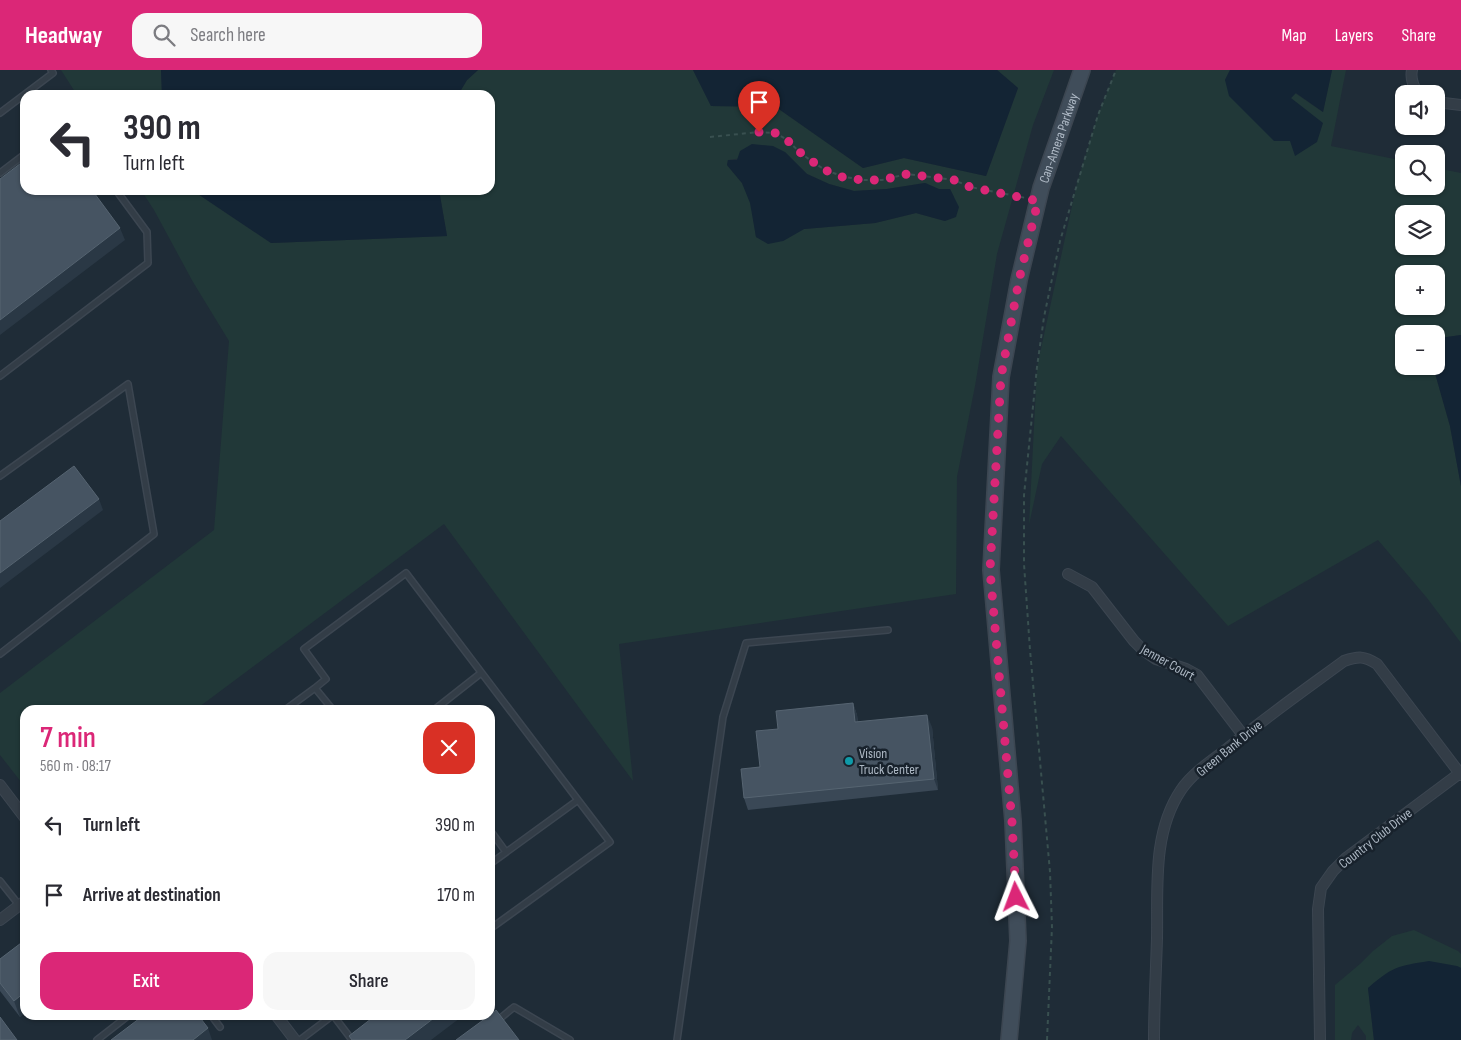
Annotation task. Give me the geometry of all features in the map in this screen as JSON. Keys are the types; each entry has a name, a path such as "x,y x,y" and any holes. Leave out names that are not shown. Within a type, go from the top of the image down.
{"main road":[{"name":"Can-Amera Parkway","path":"1010,1040 1018,941 1012,822 990,570 1001,377 1019,280 1041,188 1082,70"}],"street":[{"path":"1412,70 1413,85"},
{"path":"1445,103 1461,105"},
{"name":"Jenner Court","path":"1068,574 1092,587 1134,642 1143,650 1156,658 1197,675 1243,734"},
{"name":"Green Bank Drive","path":"1154,1040 1161,839 1166,820 1181,789 1195,774 1243,734 1344,661 1357,656 1377,664 1461,774"},
{"name":"Country Club Drive","path":"1320,1040 1318,909 1321,888 1333,871 1346,858 1461,774"},
{"path":"0,785 20,811"},
{"path":"0,920 20,905"},
{"path":"281,1020 295,1040"}],"lane":[{"path":"30,90 53,73 51,70"},
{"path":"0,113 20,98"},
{"path":"0,173 20,158"},
{"path":"0,376 148,263 147,232 120,195"},
{"path":"0,476 128,384 154,534 0,654"},
{"path":"291,705 326,679 304,649 406,573 610,842 495,925"},
{"path":"677,1040 723,717 746,642 888,630"},
{"path":"440,705 482,673"},
{"path":"315,688 328,705"},
{"path":"495,860 578,800"},
{"path":"495,837 506,852"},
{"path":"0,882 20,901"},
{"path":"493,1024 514,1007 570,1040"},
{"path":"97,1040 123,1020"},
{"path":"215,1020 220,1027"},
{"path":"300,1040 326,1020"},
{"path":"337,1020 352,1040"}],"path":[{"path":"1046,1040 1052,927 1050,872 1024,564 1024,495 1037,366 1044,317 1060,241 1098,115 1116,70"},
{"path":"710,137 759,132 776,133 825,170 845,178 882,180 907,174 954,180 970,187 1038,201"}],"green space":[{"path":"61,70 161,70 162,90 74,90"},
{"path":"478,70 693,70 711,106 776,107 863,168 904,158 986,176 1018,88 997,70 1054,70 1033,125 997,254 975,386 957,477 956,594 619,644 633,781 444,524 202,705 20,705 20,781 0,755 0,693 214,530 229,341 193,282 144,195 199,195 271,243 447,236 440,195 495,195 495,90 461,90 467,80","holes":["785,152 807,174 829,184 854,191 887,189 925,183 938,189 950,189 954,197 945,221 916,213 875,223 804,229 783,241 756,237 751,203 742,183 727,165 728,160"]},
{"path":"1116,70 1230,70 1225,80 1291,98 1295,93 1323,112 1332,70 1346,70 1331,146 1395,159 1395,195 1445,195 1445,170 1461,173 1461,335 1445,337 1445,325 1395,325 1395,375 1436,375 1450,426 1461,486 1461,643 1427,598 1378,540 1228,626 1061,436 1042,464 1029,525 1037,367 1077,183 1098,115"},
{"path":"1414,930 1458,951 1461,954 1461,968 1457,966 1368,988 1374,1040 1366,1040 1366,1036 1358,1025 1352,1033 1351,1040 1335,1040 1335,985 1392,936"}],"water":[{"path":"161,70 478,70 467,80 461,90 162,90"},
{"path":"693,70 997,70 1018,88 986,176 904,158 863,168 776,107 711,106"},
{"path":"1230,70 1332,70 1323,112 1296,93 1291,98 1323,123 1317,142 1295,156 1290,141 1274,141 1229,96 1225,80"},
{"path":"752,144 773,146 785,152 807,174 829,184 854,191 887,189 925,183 939,189 950,189 959,207 956,217 945,221 916,213 875,223 804,229 783,241 768,244 756,237 750,203 742,183 727,165 728,160 737,160 740,151"},
{"path":"199,195 440,195 447,236 271,243"},
{"path":"1461,335 1461,486 1450,426 1436,375 1445,375 1445,337"},
{"path":"1429,961 1461,968 1461,1040 1374,1040 1368,988 1389,972 1409,964"}],"building":[{"path":"20,164 20,195 96,195 120,228 0,320 0,179"},
{"path":"74,466 99,499 0,573 0,521"},
{"name":"Vision Truck Center","path":"853,703 855,722 927,715 934,779 744,798 741,769 760,767 756,731 778,729 776,711"},
{"path":"20,944 20,996 14,1001 0,983 0,959"},
{"path":"495,1011 519,1040 456,1040 483,1020 495,1020"},
{"path":"0,1017 17,1040 0,1040"},
{"path":"137,1020 202,1020 208,1028 193,1040 111,1040"},
{"path":"370,1020 431,1020 405,1040 352,1040 349,1036"}],"place":[{"name":"Vision Truck Center","path":"849,761"}],"route":[{"path":"759,132 776,133 825,170 845,178 882,180 907,174 954,180 970,187 1038,201 1019,280 1001,377 990,570 1012,822 1016,897"}]}
